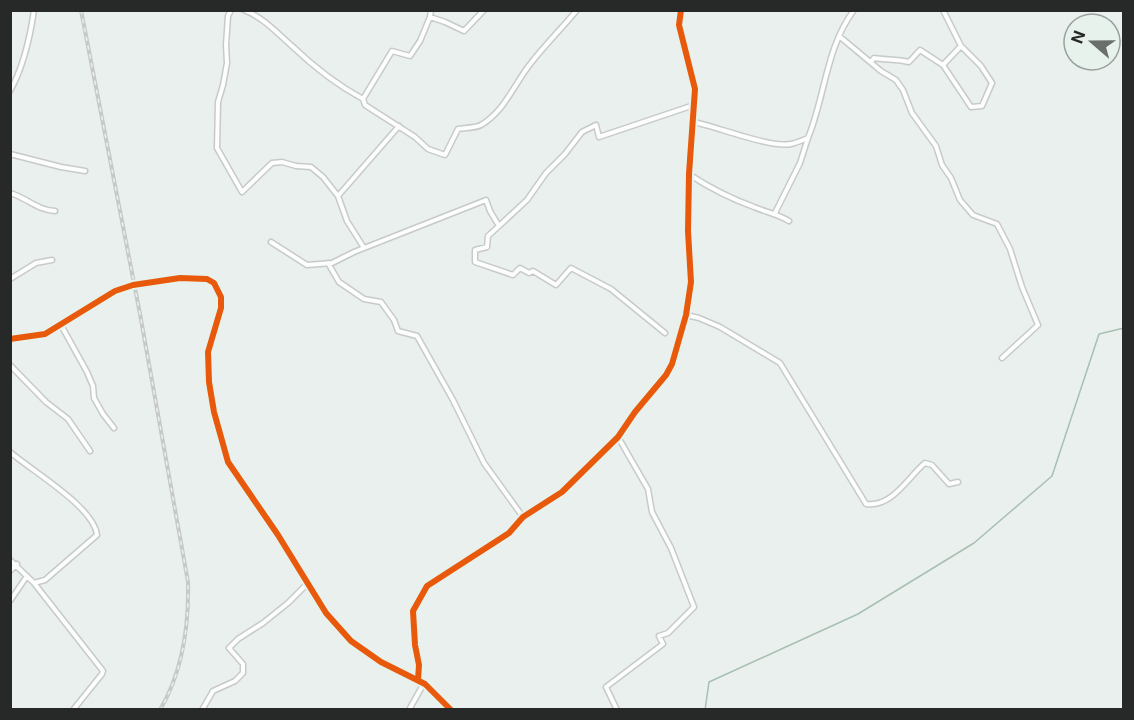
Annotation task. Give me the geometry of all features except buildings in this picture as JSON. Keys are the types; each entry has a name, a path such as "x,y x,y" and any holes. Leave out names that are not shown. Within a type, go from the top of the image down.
{"street":[{"path":"10,91 28,43 34,10"},
{"path":"231,10 228,16 225,74 218,102 217,148 242,192 272,163 282,162 311,168 323,177 338,196 347,221 364,248"},
{"path":"244,10 267,22 329,78 363,99 365,105 399,126 428,149 445,155 458,129 480,126 497,111 515,89 530,64 577,10"},
{"path":"363,99 392,51 410,56 420,41 431,10"},
{"path":"430,17 445,21 464,31 484,10"},
{"path":"418,680 413,611 422,592 434,580 508,533 524,517 562,492 618,437 672,364 686,315 691,282 688,231 695,89 679,25 681,10"},
{"path":"775,213 800,163 818,115 826,73 839,36 846,20 854,10"},
{"path":"871,62 874,58 884,60 895,58 909,62 920,50 943,64 971,107 982,106 992,83 981,66 961,46 944,10"},
{"path":"839,36 881,71 896,80 903,90 912,113 936,146 942,165 951,178 960,200 973,215 997,224 1010,249 1022,287 1038,325 1002,358"},
{"path":"943,64 961,46"},
{"path":"665,333 611,289 571,268 556,285 532,271 529,273 520,268 513,275 475,262 475,250 487,247 488,236 527,200 546,173 582,132 596,125 598,137 694,105"},
{"path":"694,122 758,140 789,145 808,138"},
{"path":"338,196 399,126"},
{"path":"10,154 86,171"},
{"path":"690,174 739,201 757,209 775,213 789,221"},
{"path":"10,193 23,197 42,210 55,211"},
{"path":"271,242 307,265 332,263 364,248 486,201 499,226"},
{"path":"10,279 36,263 52,260"},
{"path":"328,263 339,282 364,298 381,303 394,320 398,332 417,336 453,400 484,463 524,517"},
{"path":"10,339 34,337 61,325 115,291 133,285 180,278 207,279 214,283 221,297 221,308 208,359 214,412 222,444 233,471 278,535 326,613 351,641 381,662 424,684 451,710"},
{"path":"686,315 720,327 780,363 866,504 875,504 891,496 925,464 932,465 949,484 958,482"},
{"path":"61,325 87,372 93,386 94,398 114,428"},
{"path":"10,365 46,402 68,419 90,451"},
{"path":"617,710 606,687 663,644 659,636 668,633 694,607 670,548 652,512 648,489 618,437"},
{"path":"10,452 82,508 96,529 97,535 45,580 34,583"},
{"path":"10,560 17,564 34,583 103,670 73,710"},
{"path":"10,572 17,564"},
{"path":"10,601 27,576"},
{"path":"202,710 213,691 235,681 243,673 243,664 229,648 232,643 263,623 307,584"},
{"path":"411,676 419,671"},
{"path":"409,710 424,684"}],"waterway":[{"path":"705,710 709,682 858,614 974,543 1052,476 1099,334 1124,328"}],"railway":[{"path":"81,10 140,314 188,582 183,648 174,680 160,710"}],"cycle path":[{"path":"418,680 419,665 413,611 427,586 509,533 523,517 562,492 618,437 672,364 686,315 691,282 688,231 689,174 695,89 679,25 681,10"},
{"path":"10,339 45,334 115,291 133,285 180,278 207,279 214,283 221,297 221,308 208,352 209,382 214,412 228,462 278,535 326,613 351,641 381,662 425,684 451,710"}]}
